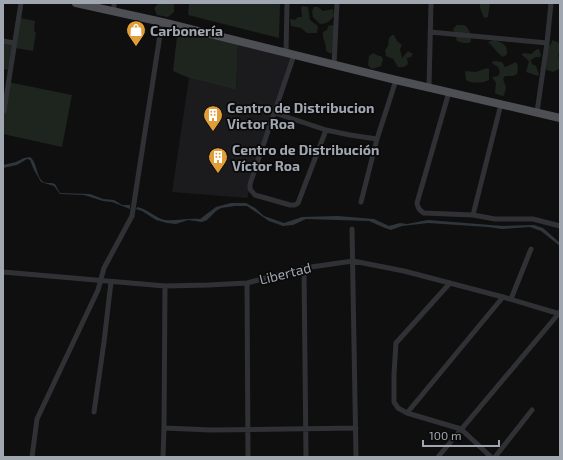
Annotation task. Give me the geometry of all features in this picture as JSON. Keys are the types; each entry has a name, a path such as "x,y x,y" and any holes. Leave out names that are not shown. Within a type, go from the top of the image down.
{"main road":[{"path":"76,3 114,7 162,22 334,65 560,118"}],"street":[{"path":"4,110 21,3"},
{"path":"287,3 290,54 275,113 250,184 250,189 255,195 290,205 295,205 298,203 326,130"},
{"path":"334,65 337,3"},
{"path":"429,88 431,3"},
{"path":"537,112 551,3"},
{"path":"32,457 37,418 98,290 104,268 132,216 162,22"},
{"path":"430,32 547,43"},
{"path":"3,41 14,43"},
{"path":"361,202 377,139 396,80"},
{"path":"450,92 417,203 420,211 473,215 495,219 533,220 560,226"},
{"path":"473,215 501,104"},
{"path":"275,113 326,130 377,139"},
{"path":"352,229 356,457"},
{"path":"510,299 531,249"},
{"name":"Libertad","path":"3,272 165,286 210,286 247,283 304,268 353,261 404,271 560,313"},
{"path":"304,268 306,457"},
{"path":"94,412 111,282"},
{"path":"247,283 248,457"},
{"path":"450,283 399,339 395,346 394,402 398,408 407,413 461,429 491,457"},
{"path":"163,457 165,286"},
{"path":"407,413 503,297"},
{"path":"438,457 560,313"},
{"path":"495,457 532,410"},
{"path":"164,428 248,430 356,428"}],"shaded area":[{"path":"159,3 173,3 174,12 168,17 157,15 154,8"},
{"path":"189,3 280,3 279,38 188,15"},
{"path":"480,3 490,3 488,17 484,18 480,8"},
{"path":"301,7 308,7 310,20 318,26 317,33 307,33 301,28 291,26 291,19 295,20 298,17 302,17"},
{"path":"314,7 318,7 323,11 333,9 334,16 328,22 320,24 313,17 312,11"},
{"path":"20,18 35,21 34,31 36,33 33,51 16,48"},
{"path":"457,25 464,25 467,27 471,35 471,41 469,43 457,41 453,29"},
{"path":"328,26 336,26 337,37 335,47 331,54 326,51 323,32 327,30"},
{"path":"178,28 238,44 236,90 189,78 173,71"},
{"path":"394,35 397,41 402,45 400,49 402,58 408,51 413,54 411,57 407,58 408,64 404,67 398,67 393,59 386,56 385,50 388,46 389,38"},
{"path":"494,40 502,43 507,48 507,54 504,57 499,54 488,42"},
{"path":"552,40 560,43 560,51 558,54 560,63 559,69 553,72 546,69 547,48 551,44"},
{"path":"3,43 13,45 8,70 3,69"},
{"path":"238,44 292,55 247,198 172,192 189,78 236,90"},
{"path":"539,49 541,55 540,57 536,57 531,60 532,64 536,66 539,74 538,76 526,72 529,61 522,55 523,53 531,54"},
{"path":"373,53 381,56 383,59 381,66 372,69 368,65 369,56"},
{"path":"492,62 502,62 505,67 516,62 518,66 517,74 513,76 505,76 503,79 506,87 504,96 495,93 496,83 492,77 498,76 500,72 498,67 493,64"},
{"path":"488,68 489,80 478,83 466,80 466,71 476,72"},
{"path":"8,82 72,95 62,147 3,134 3,111"},
{"path":"30,157 34,162 42,181 55,184 60,193 90,194 103,199 114,200 122,205 130,205 130,209 112,202 103,201 84,195 60,194 54,186 41,182 30,160 27,159 17,165 3,168 3,165"},
{"path":"231,203 246,203 255,208 264,216 284,223 302,217 338,216 374,219 389,226 400,223 407,224 428,220 503,226 534,225 543,228 560,243 560,246 541,231 530,227 502,229 428,223 402,226 391,230 369,221 306,219 293,225 283,226 269,221 247,206 221,208 207,220 202,222 188,220 176,224 156,220 136,209 137,207 142,208 158,218 165,220 200,219 216,207"}],"place":[{"name":"Carbonería","path":"136,47"},
{"name":"Centro de Distribucion Victor Roa","path":"213,132"},
{"name":"Centro de Distribución Víctor Roa","path":"218,174"}]}
